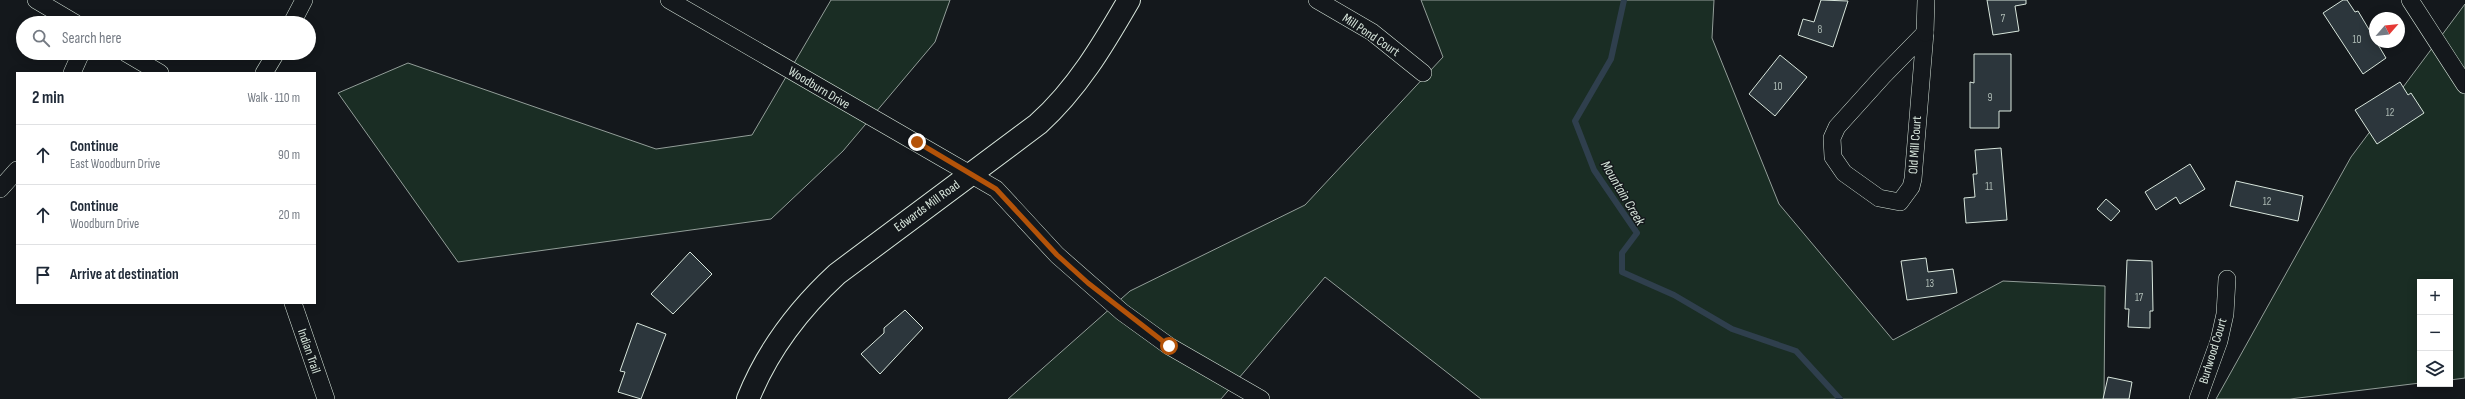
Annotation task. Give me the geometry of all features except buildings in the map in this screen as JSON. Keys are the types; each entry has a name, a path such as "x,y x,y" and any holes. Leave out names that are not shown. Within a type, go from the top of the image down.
{"street":[{"path":"36,0 63,16"},
{"path":"296,16 304,0"},
{"name":"Woodburn Drive","path":"669,0 860,113 996,189 1057,255 1122,312 1169,346 1261,399"},
{"name":"Edwards Mill Road","path":"748,399 767,358 790,323 808,301 836,274 1038,124 1065,98 1103,44 1129,0"},
{"name":"Mill Pond Court","path":"1317,0 1372,32 1423,73"},
{"name":"Old Mill Court","path":"1925,33 1862,98 1837,127 1832,138 1831,150 1836,164 1854,181 1887,202 1900,202 1911,187 1913,179 1925,33 1926,0"},
{"path":"2410,0 2465,85"},
{"path":"72,72 78,60"},
{"path":"138,60 158,72"},
{"path":"265,72 272,60"},
{"path":"0,189 16,171"},
{"name":"Burlwood Court","path":"2198,399 2219,341 2225,314 2227,279"},
{"name":"Indian Trail","path":"293,304 326,399"}],"green space":[{"path":"831,0 950,0 935,42 843,151 771,219 458,262 338,93 408,63 656,149 752,135"},
{"path":"1421,0 1714,0 1712,38 1779,204 1893,340 2003,281 2105,286 2104,399 1481,399 1325,277 1221,399 1008,399 1130,291 1305,205 1443,57"},
{"path":"2465,4 2465,378 2453,380 2453,279 2417,279 2417,383 2290,399 2216,399 2351,157"}],"waterway":[{"name":"Mountain Creek","path":"1624,0 1611,59 1575,121 1594,170 1637,233 1622,253 1622,272 1674,295 1732,329 1796,351 1840,399"}],"route":[{"path":"917,142 996,189 1057,255 1122,312 1169,346"}]}
